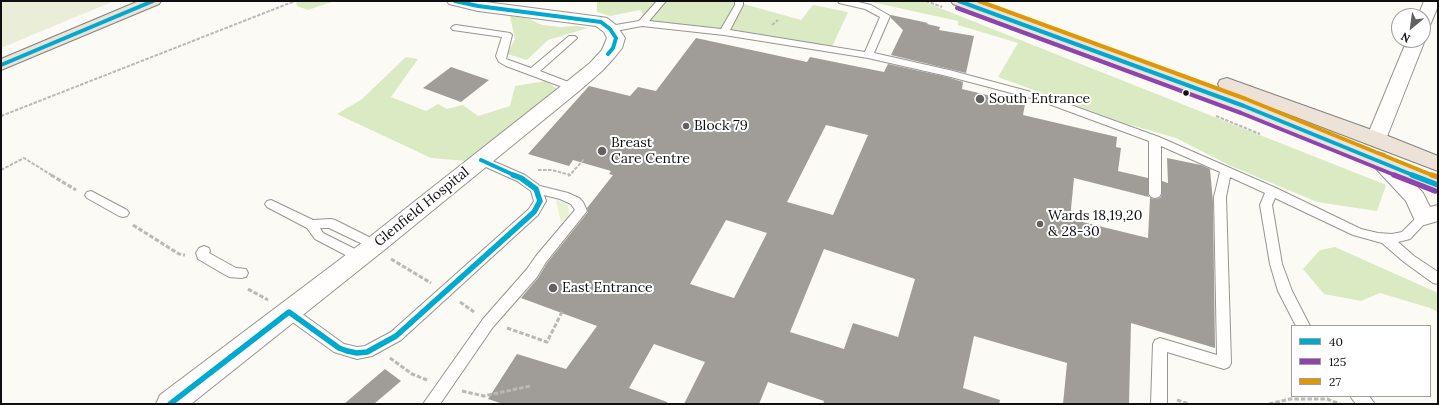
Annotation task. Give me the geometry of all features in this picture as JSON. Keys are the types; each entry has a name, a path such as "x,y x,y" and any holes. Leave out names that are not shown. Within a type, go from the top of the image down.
{"highway":[{"path":"1,65 153,1"},
{"path":"959,1 1244,106 1376,149 1438,164"},
{"path":"997,1 1148,54 1376,149 1438,185"}],"street":[{"path":"455,1 478,6 582,18 602,22 610,29"},
{"name":"Glenfield Hospital","path":"170,404 369,250 596,67 613,48 616,38 610,29"},
{"path":"1413,48 1376,149 1394,174 1431,215"}],"lane":[{"path":"642,24 662,1"},
{"path":"724,32 739,5 739,1"},
{"path":"842,1 868,7 885,16 868,55"},
{"path":"610,29 642,24 724,32 868,55 949,73 1042,98 1155,139 1272,191 1357,232 1378,238 1406,236 1431,215"},
{"path":"456,28 507,35 501,56 502,60 509,64 572,87"},
{"path":"533,72 572,38"},
{"path":"1155,139 1155,194"},
{"path":"431,404 488,323 532,273 541,259 581,211 579,205 575,201 564,196 536,189 520,178 481,160"},
{"path":"1159,404 1160,344 1224,363 1220,197 1226,170"},
{"path":"289,312 339,348 347,352 367,352 396,336 534,212 540,202 536,189"},
{"path":"1272,191 1266,205 1276,264 1286,291 1303,325"},
{"path":"91,195 126,218"},
{"path":"271,204 311,225 320,236 369,250"},
{"path":"311,225 330,223 347,230 369,250"},
{"path":"1385,238 1409,259 1438,279"},
{"path":"204,251 202,253 203,256 234,273 241,273"},
{"path":"1359,397 1367,404"}],"path":[{"path":"1,116 295,1"},
{"path":"1,170 24,158 77,190"},
{"path":"539,174 532,171 552,170 570,175 584,159"},
{"path":"126,218 179,254 189,256"},
{"path":"369,250 412,271 462,303 488,323 547,342 562,312"},
{"path":"248,288 289,312"},
{"path":"1173,398 1189,404"},
{"path":"1269,404 1290,399 1327,399 1340,404"}],"green space":[{"path":"1,1 114,1 1,48"},
{"path":"296,1 334,1 308,10 297,6"},
{"path":"597,1 733,1 801,20 813,5 848,12 832,47 729,29 648,21 640,10 610,16 597,12"},
{"path":"867,1 922,1 1386,185 1377,211 1317,202 1231,166 1176,138 1124,123 998,77 1018,43 958,25 958,21"},
{"path":"510,16 530,19 542,25 560,27 577,26 588,28 548,40 527,60 507,54 515,39"},
{"path":"406,57 418,59 391,97 426,111 438,104 447,109 463,105 478,116 510,106 515,86 546,81 559,90 466,161 431,158 337,114 362,99"},
{"path":"558,200 568,205 569,215 563,222 561,222 556,201"},
{"path":"1335,247 1438,293 1438,312 1430,308 1380,293 1361,301 1324,294 1303,269 1320,250"}],"building":[{"path":"891,15 928,23 927,24 940,27 939,30 974,36 966,73 891,55 903,30 891,18"},
{"path":"696,38 807,62 810,57 884,72 888,64 947,77 963,82 962,89 1025,104 1023,115 1117,137 1116,147 1121,148 1118,171 1148,178 1149,197 1074,178 1070,219 1148,238 1150,198 1160,198 1162,194 1162,181 1168,183 1167,158 1201,165 1210,169 1213,202 1215,348 1131,323 1129,404 1063,404 1067,363 974,336 963,388 1000,400 999,404 823,404 824,401 768,382 759,404 684,404 705,362 654,344 629,388 667,402 667,404 503,404 488,399 517,354 566,369 597,326 521,298 588,212 587,208 613,175 609,174 611,171 573,160 569,166 528,154 589,86 630,96 638,87 656,91","holes":["826,125 868,135 833,215 787,202","726,220 767,233 734,298 690,284","824,249 915,279 898,337 853,323 844,349 790,332"]},
{"path":"451,67 489,80 461,102 423,88"},
{"path":"385,369 401,381 374,404 344,404"}],"transit line":[{"name":"40","path":"1,65 153,1"},
{"name":"40","path":"455,1 478,6 601,22 610,29 616,38 613,48 608,54"},
{"name":"40","path":"959,1 1244,106 1438,185"},
{"name":"27","path":"979,1 1246,99 1438,177"},
{"name":"125","path":"957,8 1241,113 1435,191"},
{"name":"40","path":"170,404 289,312 339,348 347,351 357,353 367,352 396,336 534,212 540,201 536,189 521,178 481,160"}],"place":[{"name":"South Entrance","path":"980,99"},
{"name":"Block 79","path":"686,126"},
{"name":"Breast Care Centre","path":"602,151"},
{"name":"Wards 18,19,20 & 28-30","path":"1040,224"},
{"name":"East Entrance","path":"553,288"}]}
